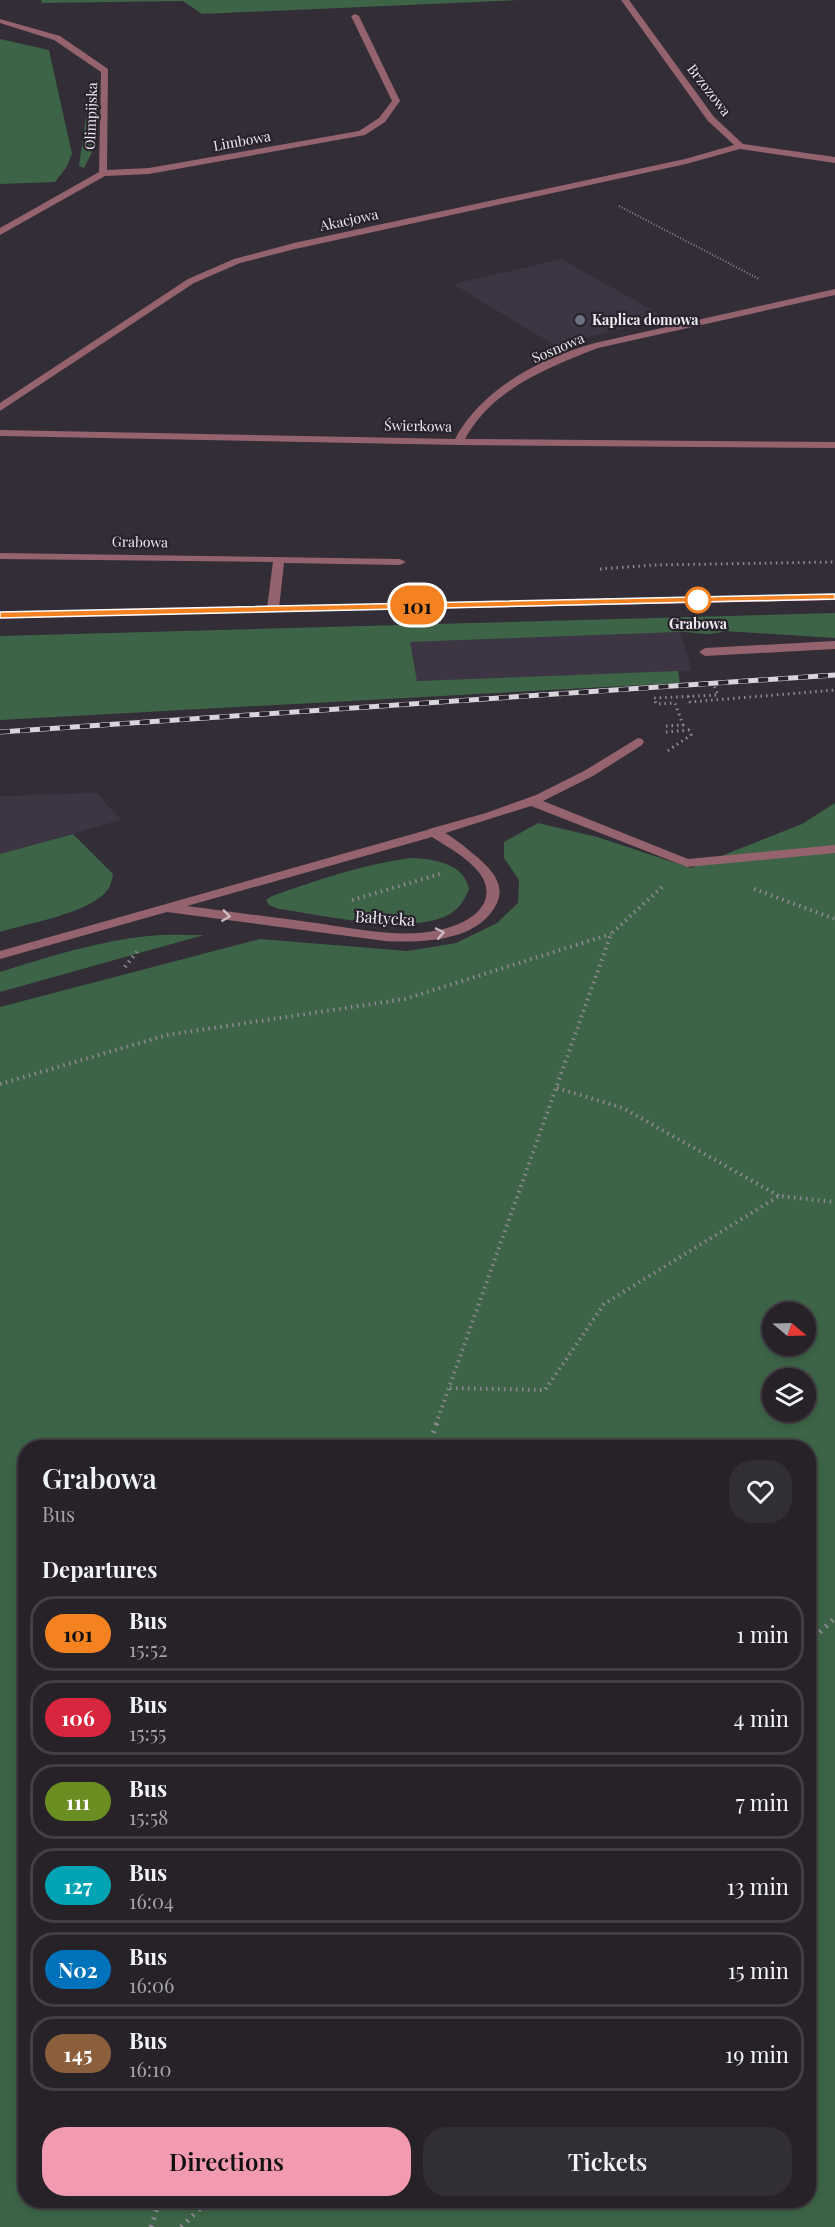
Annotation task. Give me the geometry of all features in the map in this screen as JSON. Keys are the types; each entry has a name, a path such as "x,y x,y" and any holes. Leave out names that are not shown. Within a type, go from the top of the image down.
{"main road":[{"path":"0,615 835,597"}],"street":[{"name":"Brzozowa","path":"625,0 711,119 740,146"},
{"name":"Limbowa","path":"0,232 103,172 148,171 362,134 382,120 396,101 355,16"},
{"name":"Olimpijska","path":"0,21 57,38 105,71 103,172"},
{"path":"740,146 835,160"},
{"name":"Akacjowa","path":"0,408 191,281 237,261 294,246 686,161 740,146"},
{"name":"Sosnowa","path":"458,442 465,425 485,405 518,381 557,360 595,346 835,292"},
{"name":"Świerkowa","path":"0,433 458,442 835,445"},
{"name":"Grabowa","path":"0,556 400,562"},
{"path":"273,608 279,559"},
{"path":"705,652 835,645"},
{"name":"Bałtycka","path":"0,955 533,802 580,781 638,742"},
{"path":"533,802 687,863 835,849"},
{"name":"Bałtycka","path":"168,908 369,934 419,937 467,925 483,915 492,903 495,888 489,875 478,863 434,832"}],"path":[{"path":"614,204 759,279"},
{"path":"664,726 682,725 675,703 656,704 654,698 718,695 709,672"},
{"path":"688,696 690,702 835,690"},
{"path":"627,750 655,754 668,752 691,735 689,730 656,732"},
{"path":"346,901 478,863"},
{"path":"0,1084 167,1035 405,999 611,934 687,863"},
{"path":"750,887 835,919"},
{"path":"431,1440 611,934"},
{"path":"557,1088 623,1108 779,1196 835,1202"},
{"path":"450,1388 545,1390 604,1304 779,1196"},
{"path":"816,1636 835,1618"},
{"path":"151,2227 157,2208"},
{"path":"181,2227 201,2208"}],"shaded area":[{"path":"562,259 666,318 554,345 453,284"},
{"path":"680,632 692,671 417,681 410,642"},
{"path":"97,793 121,820 0,854 0,796"}],"green space":[{"path":"41,0 520,0 202,14 183,1 42,3"},
{"path":"0,39 49,50 72,154 66,168 55,182 0,184"},
{"path":"94,115 93,150 84,168 79,166 86,117"},
{"path":"835,613 835,638 725,631 707,634 680,632 410,642 417,681 678,671 680,683 0,720 0,636"},
{"path":"835,803 835,2227 0,2227 0,1007 260,939 407,951 456,943 497,923 518,903 519,880 504,858 504,842 538,823 597,837 691,868 802,824"},
{"path":"73,834 113,874 109,888 101,897 75,911 0,932 0,854"},
{"path":"411,858 438,861 461,873 469,889 454,912 434,920 391,924 279,909 269,905 266,900 341,873"},
{"path":"204,935 0,992 0,972 55,955 129,938"}],"railway":[{"path":"0,732 835,675"}],"bus line":[{"name":"101","path":"0,615 835,597"}],"place":[{"name":"Kaplica domowa","path":"580,320"},
{"name":"Grabowa","path":"698,600"}]}
